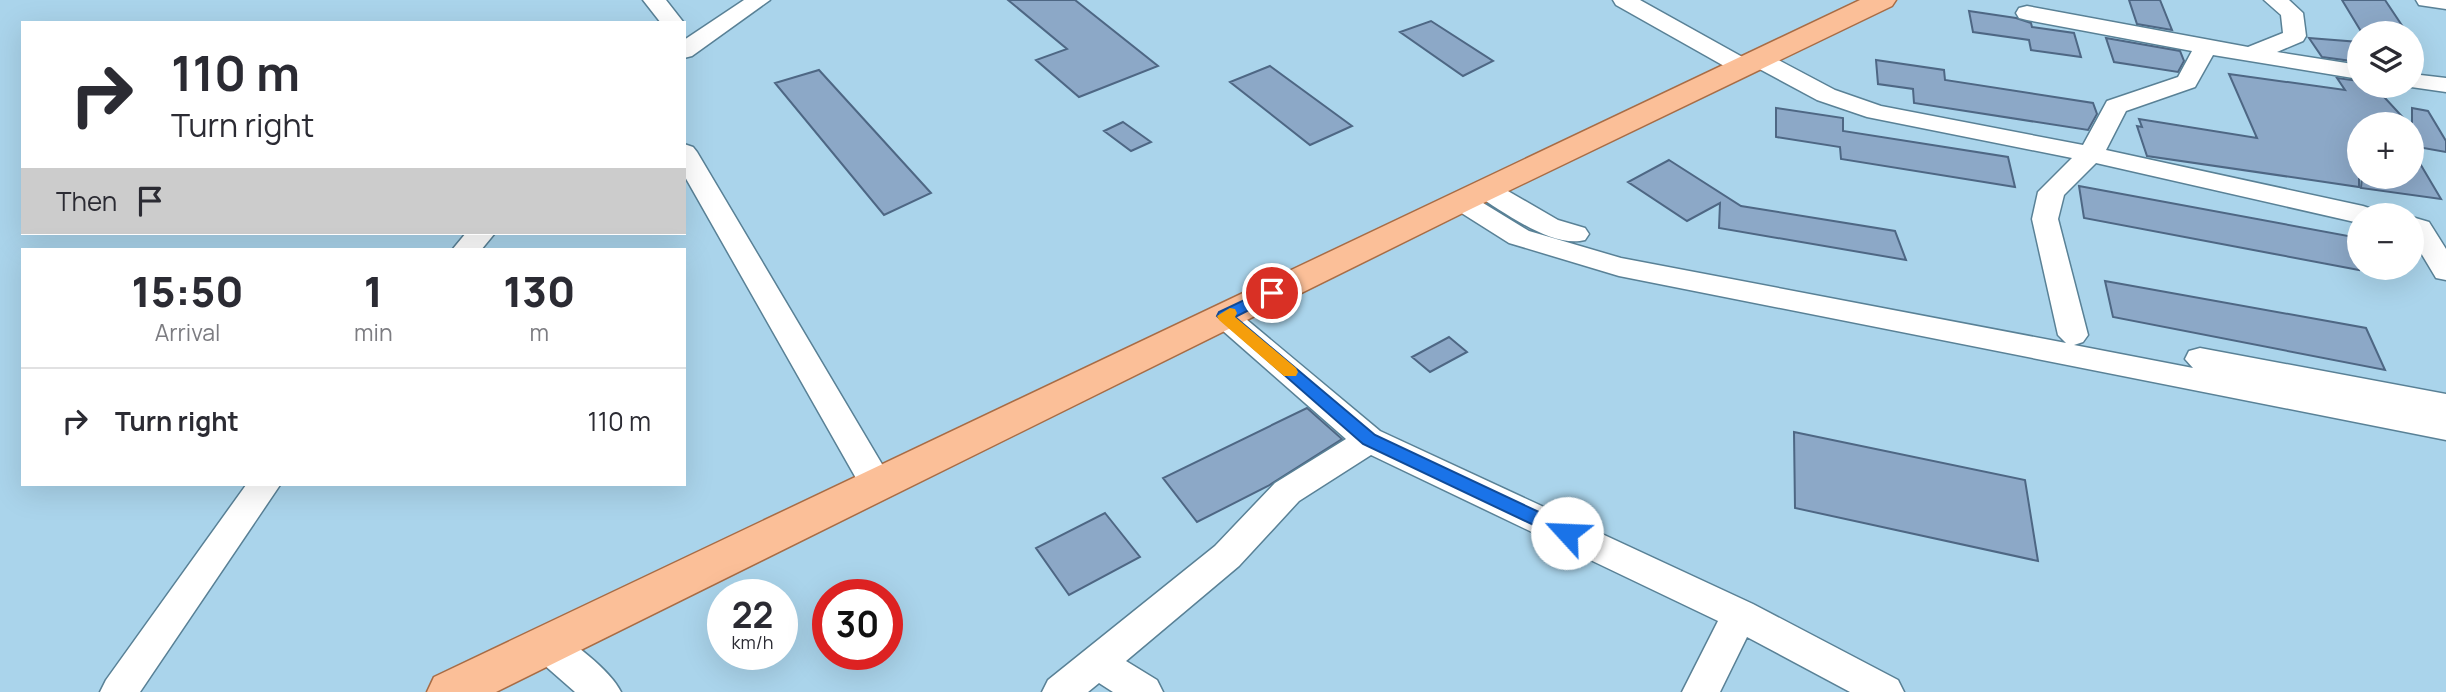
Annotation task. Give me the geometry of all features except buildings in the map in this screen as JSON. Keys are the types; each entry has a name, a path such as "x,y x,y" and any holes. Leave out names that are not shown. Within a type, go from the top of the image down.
{"main road":[{"path":"450,692 1881,0"}],"street":[{"path":"654,0 671,21"},
{"path":"687,44 759,0"},
{"path":"1623,0 1749,62 1826,95 1876,112 2091,154 2347,211"},
{"path":"2250,54 2295,36 2292,13 2275,0"},
{"path":"2427,0 2446,2"},
{"path":"2027,13 2347,70"},
{"path":"2073,335 2045,219 2051,192 2091,154 2116,106 2186,82 2206,47"},
{"path":"2424,82 2446,85"},
{"path":"686,155 877,485"},
{"path":"1473,195 1548,226 1671,261 2446,405"},
{"path":"1473,195 1520,236 1619,267 2446,428"},
{"path":"2424,236 2446,271"},
{"path":"1224,316 1369,439 1740,615 1885,692"},
{"path":"1060,692 1227,556 1287,492 1369,439"},
{"path":"119,692 263,486"},
{"path":"1701,692 1740,615"},
{"path":"547,645 602,692"},
{"path":"1097,662 1144,692"}],"slow traffic":[{"path":"1230,313 1224,316 1290,372"}],"route":[{"path":"1272,293 1224,316 1369,439 1567,533"}]}
